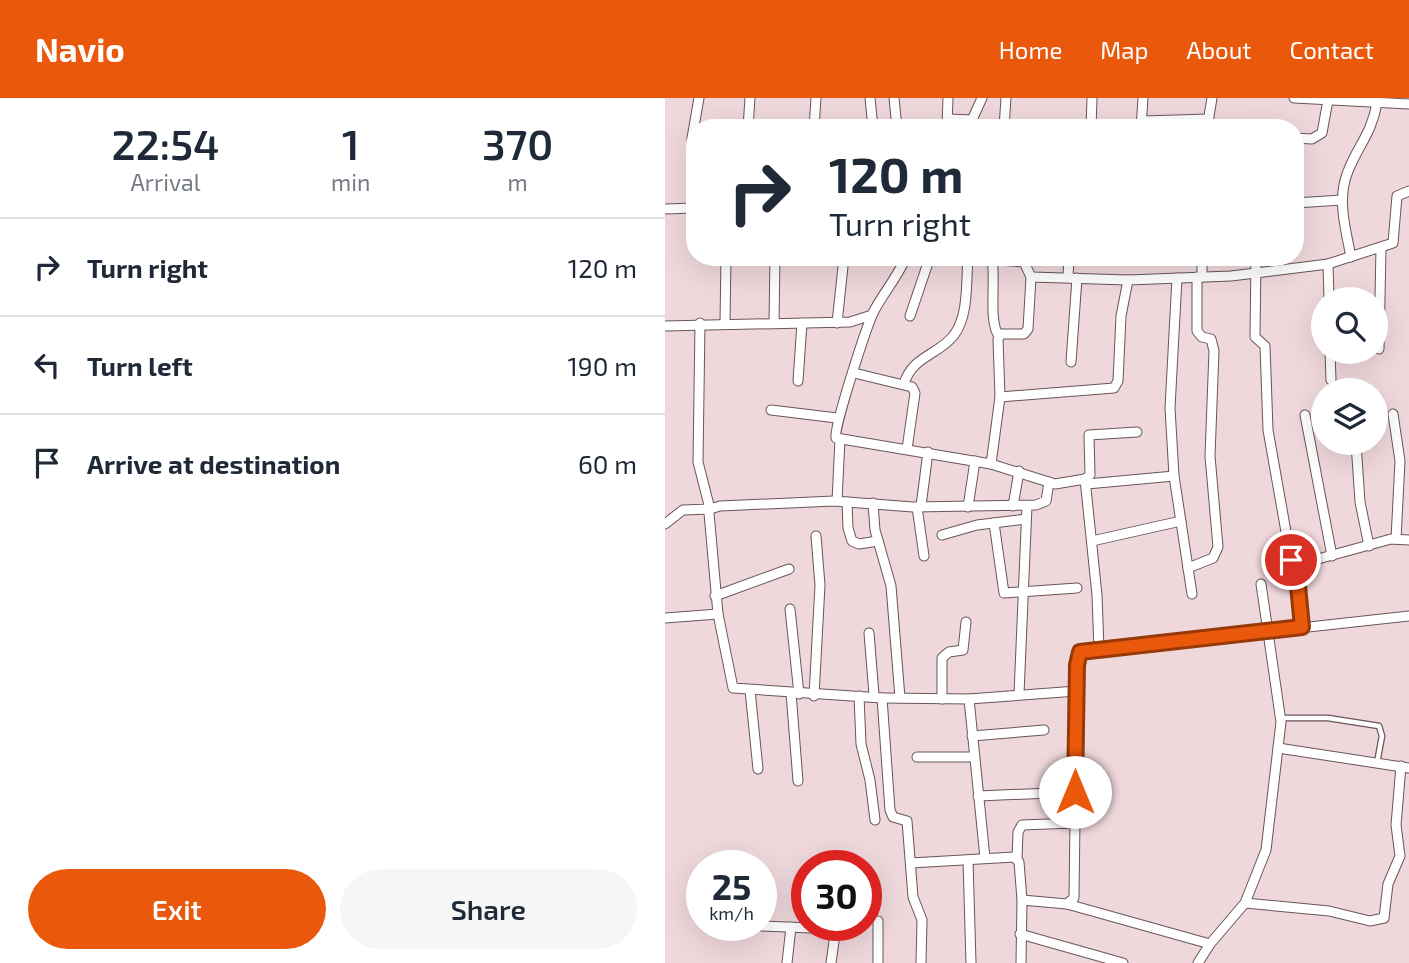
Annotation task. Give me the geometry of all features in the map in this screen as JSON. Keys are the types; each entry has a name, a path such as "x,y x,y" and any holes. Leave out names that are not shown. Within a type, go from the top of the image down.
{"street":[{"path":"696,119 699,98"},
{"path":"749,119 750,98"},
{"path":"815,119 816,98"},
{"path":"870,98 871,119"},
{"path":"894,98 896,119"},
{"path":"947,119 948,98"},
{"path":"972,119 982,98"},
{"path":"1005,119 1006,98"},
{"path":"1091,119 1092,98"},
{"path":"1142,119 1143,98"},
{"path":"1209,119 1212,98"},
{"path":"1294,98 1409,104"},
{"path":"1304,139 1312,139 1322,134 1328,100"},
{"path":"1350,257 1342,200 1346,176 1371,131 1377,103"},
{"path":"1031,277 1178,278 1328,264 1393,243 1397,196 1409,191"},
{"path":"1304,202 1342,200"},
{"path":"665,209 686,208"},
{"path":"1381,247 1381,287"},
{"path":"1328,264 1329,287"},
{"path":"725,322 726,266"},
{"path":"774,322 775,266"},
{"path":"837,323 842,266"},
{"path":"901,266 873,315 837,418 834,433 840,439 991,464 1049,482 1174,476"},
{"path":"910,316 927,266"},
{"path":"904,384 911,366 953,337 959,326 967,266"},
{"path":"990,266 995,282 994,326 999,336 1000,397 991,464"},
{"path":"999,336 1024,334 1028,329 1031,277 1026,266"},
{"path":"1070,266 1071,362"},
{"path":"1188,568 1213,558 1218,547 1210,456 1214,351 1211,339 1202,337 1197,331 1201,266"},
{"path":"1257,266 1255,337 1265,346 1268,430 1291,560 1296,565 1302,627"},
{"path":"1178,278 1170,408 1174,476 1192,594"},
{"path":"1000,397 1114,388 1118,381 1121,316 1128,279"},
{"path":"665,326 725,322 837,323 873,315"},
{"path":"700,323 698,462 710,509 710,553 717,614 733,688 814,695 942,699 1077,691"},
{"path":"798,381 802,323"},
{"path":"854,373 912,387 915,393 907,449"},
{"path":"771,410 837,418"},
{"path":"1393,414 1400,461 1396,539"},
{"path":"1305,415 1332,556"},
{"path":"1099,650 1086,482 1091,471 1089,435 1137,432"},
{"path":"840,439 842,501 852,541 859,544 878,541"},
{"path":"924,556 919,506 928,452"},
{"path":"1357,455 1360,502 1369,546"},
{"path":"968,507 975,461"},
{"path":"1013,506 1019,471"},
{"path":"665,524 683,510 842,501 919,506 1027,506 1046,501 1049,482"},
{"path":"873,503 878,541 891,586 900,698"},
{"path":"1019,694 1027,506"},
{"path":"942,535 1026,519"},
{"path":"1092,541 1181,521"},
{"path":"995,523 1002,591 1077,588"},
{"path":"814,695 820,584 816,536"},
{"path":"1296,565 1396,539 1409,540"},
{"path":"715,596 789,569"},
{"path":"1198,963 1210,944 1245,903 1266,849 1280,718 1261,584"},
{"path":"790,609 798,781"},
{"path":"665,618 717,614"},
{"path":"1067,904 1072,902 1075,889 1077,658 1080,652 1409,616"},
{"path":"942,699 942,658 949,652 963,650 966,622"},
{"path":"869,633 890,810 893,817 907,821 915,905 922,920 921,963"},
{"path":"750,690 758,769"},
{"path":"859,696 861,744 870,780 875,820"},
{"path":"969,699 985,858"},
{"path":"972,736 1044,730"},
{"path":"1245,903 1329,911 1370,921 1384,918 1388,884 1400,856 1396,825 1405,767 1278,748"},
{"path":"918,757 974,757"},
{"path":"978,796 1075,792"},
{"path":"1021,963 1017,832 1022,825 1076,822"},
{"path":"911,863 985,858 1017,859"},
{"path":"968,860 971,963"},
{"path":"1021,900 1067,904 1210,944"},
{"path":"777,927 791,927 787,963"},
{"path":"1020,934 1123,963"},
{"path":"831,963 834,941"},
{"path":"878,941 878,963"}],"lane":[{"path":"1280,718 1328,718 1378,726 1382,736 1377,763"}],"route":[{"path":"1075,792 1077,658 1080,652 1302,627 1296,565 1291,560"}]}
